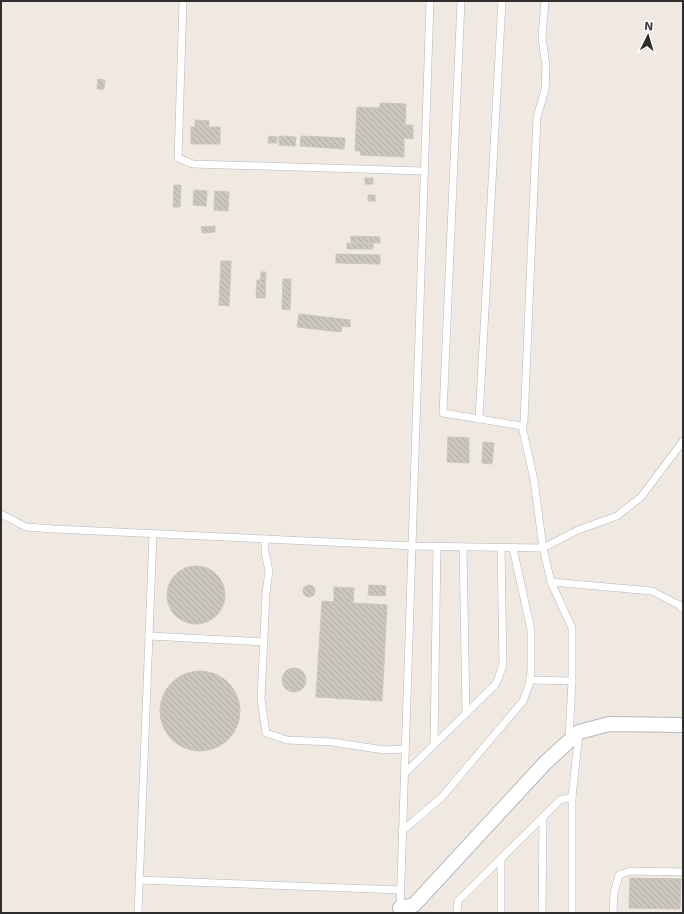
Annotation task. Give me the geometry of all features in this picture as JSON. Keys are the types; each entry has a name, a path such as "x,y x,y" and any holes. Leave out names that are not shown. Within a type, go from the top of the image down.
{"street":[{"path":"400,911 414,905 545,763 574,736 609,724 683,726"}],"lane":[{"path":"183,1 178,158 193,164 424,171"},
{"path":"400,911 430,1"},
{"path":"461,1 443,412 522,426"},
{"path":"479,419 502,1"},
{"path":"545,1 542,37 546,67 545,90 537,117 524,422 522,426 534,480 543,548 551,582 572,628 574,736 572,797 572,913"},
{"path":"1,514 26,527 436,547 543,548 578,530 616,516 623,511 641,497 683,441"},
{"path":"138,913 153,534"},
{"path":"265,539 265,552 269,570 266,593 261,699 266,733 287,740 332,742 384,750 405,749"},
{"path":"434,744 436,547"},
{"path":"463,547 466,713"},
{"path":"404,774 494,686 498,679 503,665 501,548"},
{"path":"402,831 442,797 523,701 532,671 531,630 514,548"},
{"path":"551,582 652,591 679,605 683,609"},
{"path":"149,636 264,642"},
{"path":"530,680 572,681"},
{"path":"458,913 458,901 560,800 572,797"},
{"path":"542,913 543,816"},
{"path":"501,858 501,913"},
{"path":"613,913 614,893 619,875 630,871 683,872"},
{"path":"139,880 400,890"}],"building":[{"path":"98,79 105,80 104,89 97,89"},
{"path":"380,103 406,104 405,125 413,125 413,139 404,138 404,157 360,155 361,151 355,151 357,107 380,108"},
{"path":"195,120 209,121 209,127 195,127"},
{"path":"191,127 220,127 220,144 191,144"},
{"path":"269,136 277,137 277,143 268,143"},
{"path":"279,136 296,137 295,146 279,145"},
{"path":"301,136 345,138 344,149 300,146"},
{"path":"365,178 373,178 373,184 365,184"},
{"path":"174,185 181,185 180,207 173,207"},
{"path":"194,190 207,191 206,206 193,205"},
{"path":"215,191 229,192 228,211 214,210"},
{"path":"368,195 375,195 375,201 368,201"},
{"path":"215,226 215,232 202,233 201,227"},
{"path":"351,236 380,237 380,243 351,242"},
{"path":"347,243 373,244 373,249 347,249"},
{"path":"336,254 380,255 380,264 336,263"},
{"path":"221,261 231,261 229,306 219,305"},
{"path":"261,272 266,272 265,298 259,298"},
{"path":"283,279 291,279 290,310 282,309"},
{"path":"257,280 260,280 259,298 256,298"},
{"path":"299,314 350,320 350,327 342,326 341,332 297,327"},
{"path":"448,437 469,438 469,463 447,462"},
{"path":"483,442 494,443 492,464 482,463"},
{"path":"196,566 207,568 220,579 223,584 225,595 223,606 212,619 207,622 196,624 185,622 172,611 169,606 167,595 169,584 180,571 185,568"},
{"path":"309,585 313,587 315,591 313,595 309,597 305,595 303,591 305,587"},
{"path":"369,585 386,586 385,596 368,595"},
{"path":"334,587 354,588 353,603 334,602"},
{"path":"322,601 387,605 382,701 316,697"},
{"path":"294,668 299,669 305,675 305,685 299,691 294,692 289,691 283,685 282,680 283,675 289,669"},
{"path":"200,671 215,674 228,683 237,696 240,711 237,726 228,739 215,748 200,751 185,748 172,739 163,726 160,711 163,696 172,683 185,674"},
{"path":"630,878 681,879 680,909 629,908"}]}
